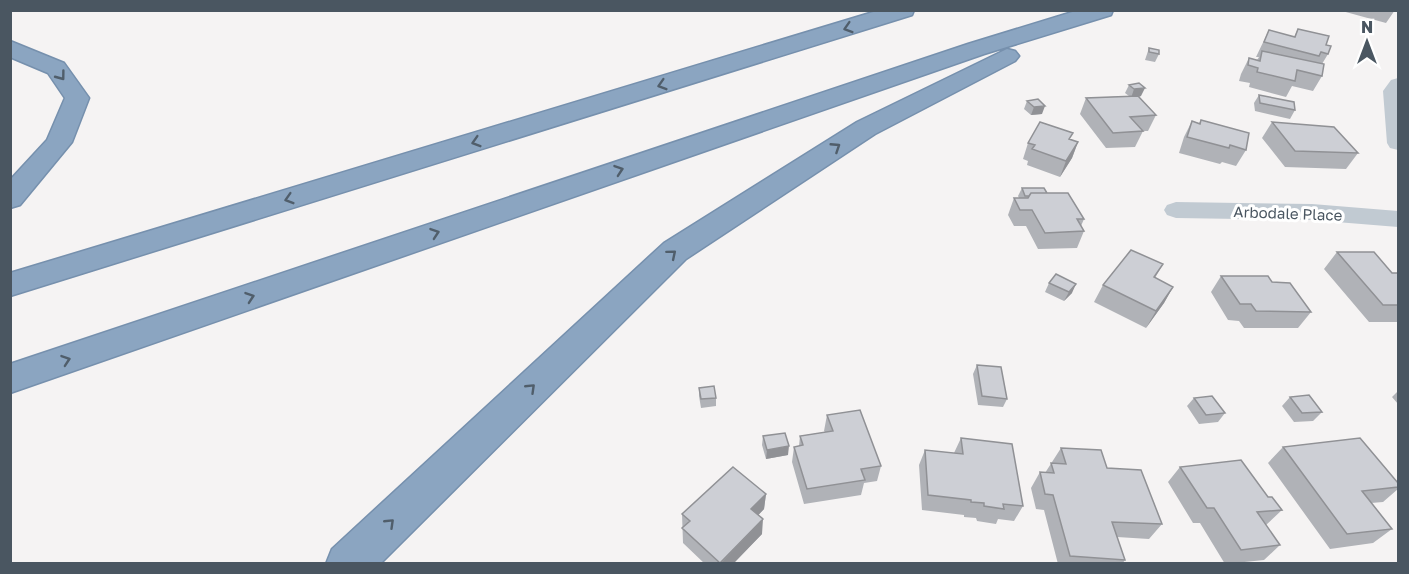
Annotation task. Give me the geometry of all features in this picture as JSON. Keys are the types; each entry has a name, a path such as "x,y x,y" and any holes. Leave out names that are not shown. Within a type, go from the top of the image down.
{"highway":[{"path":"10,285 904,10"},
{"path":"10,379 975,48 1090,15"},
{"path":"348,564 675,251 866,128 1090,15"},
{"path":"10,48 56,68 77,98 59,142 10,199"}],"street":[{"path":"1398,84 1393,91 1398,143"},
{"name":"Arbodale Place","path":"1176,210 1312,212 1398,219"}],"building":[{"path":"1298,29 1329,36 1326,45 1331,46 1328,54 1321,52 1319,56 1264,42 1269,30 1295,37"},
{"path":"1149,48 1159,50 1159,54 1149,52"},
{"path":"1262,51 1324,64 1322,76 1297,70 1295,81 1257,72 1258,68 1248,65 1249,58 1260,61"},
{"path":"1139,83 1145,88 1134,89 1129,85"},
{"path":"1259,95 1294,102 1295,110 1260,103"},
{"path":"1138,96 1156,115 1130,117 1143,131 1113,133 1086,98"},
{"path":"1038,99 1045,106 1034,107 1027,101"},
{"path":"1201,120 1249,133 1246,150 1187,137 1192,121 1200,124"},
{"path":"1040,122 1073,133 1069,139 1078,142 1066,161 1032,149 1035,145 1028,143"},
{"path":"1272,122 1334,127 1358,153 1295,151"},
{"path":"1022,188 1044,188 1047,193 1031,193 1025,196"},
{"path":"1031,193 1068,193 1084,219 1077,219 1084,231 1045,233 1032,210 1020,210 1014,198 1028,198"},
{"path":"1131,250 1163,264 1154,277 1173,287 1156,311 1103,285"},
{"path":"1337,252 1374,252 1392,273 1398,273 1398,305 1383,305"},
{"path":"1056,274 1076,284 1069,292 1049,283"},
{"path":"1221,276 1268,276 1272,282 1290,283 1311,312 1256,311 1251,304 1240,304"},
{"path":"977,365 1001,367 1007,399 982,396"},
{"path":"714,386 716,398 701,399 699,388"},
{"path":"1309,395 1322,412 1302,413 1290,397"},
{"path":"1212,396 1225,413 1206,415 1194,398"},
{"path":"860,410 881,466 861,469 865,480 807,489 794,447 803,445 800,436 833,431 827,415"},
{"path":"785,433 789,446 767,450 763,436"},
{"path":"961,438 1012,444 1023,506 1003,504 1004,509 984,506 984,503 971,502 971,500 928,495 925,450 963,454"},
{"path":"1360,438 1398,483 1398,487 1362,491 1392,529 1347,534 1283,447"},
{"path":"1061,448 1101,450 1107,468 1141,470 1162,524 1112,522 1125,560 1070,556 1053,495 1045,494 1040,472 1054,473 1051,463 1066,464"},
{"path":"1241,460 1268,497 1272,497 1282,510 1257,512 1280,545 1241,550 1214,508 1207,508 1180,467"},
{"path":"733,467 766,494 751,509 763,519 720,563 682,528 690,521 682,514"}]}
